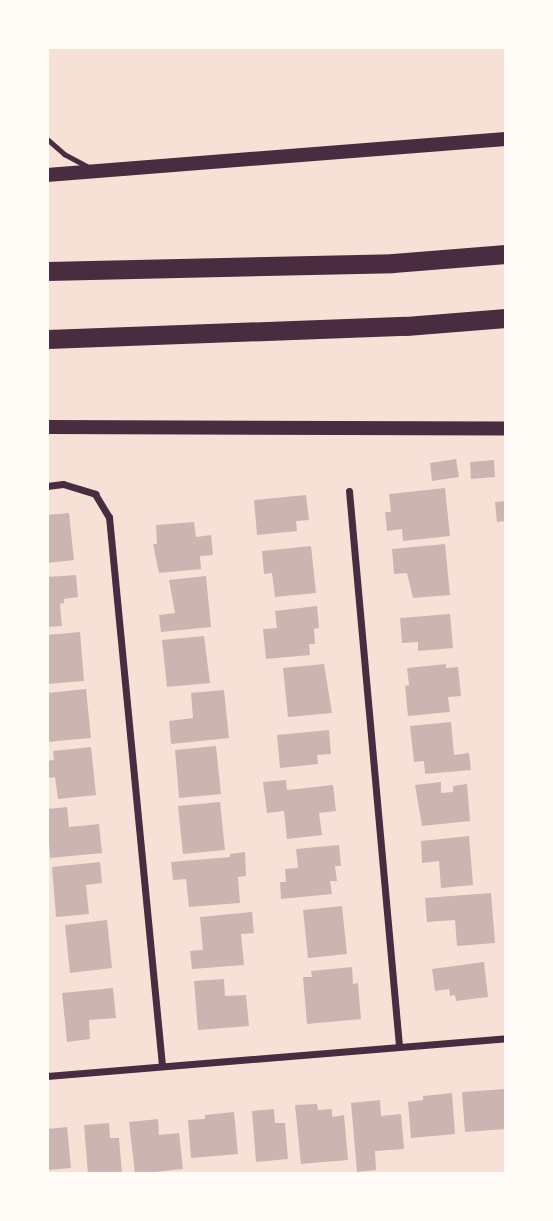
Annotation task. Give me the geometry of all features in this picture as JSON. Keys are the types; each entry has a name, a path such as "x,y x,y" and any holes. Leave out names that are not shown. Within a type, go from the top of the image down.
{"highway":[{"path":"47,271 393,263 506,254"},
{"path":"47,339 406,326 506,318"}],"main road":[{"path":"47,175 506,139"},
{"path":"47,427 506,429"}],"street":[{"path":"47,486 62,484 95,494 109,517 162,1065"},
{"path":"349,491 400,1046"},
{"path":"47,1076 506,1038"}],"lane":[{"path":"47,139 79,164 97,171"}],"building":[{"path":"456,459 459,477 432,481 430,463"},
{"path":"494,460 495,477 471,479 470,462"},
{"path":"445,488 450,536 403,541 402,529 387,531 385,512 391,512 389,494"},
{"path":"306,495 309,520 296,521 297,531 257,535 254,500"},
{"path":"506,501 506,521 497,522 495,502"},
{"path":"69,513 74,560 47,563 47,515"},
{"path":"194,522 196,537 211,535 213,555 200,556 201,569 159,573 153,544 157,544 156,525"},
{"path":"445,544 450,595 413,598 407,573 394,574 392,549"},
{"path":"311,546 316,593 275,597 272,573 264,574 262,551"},
{"path":"76,575 78,597 64,599 64,603 60,604 62,626 47,627 47,577"},
{"path":"206,576 211,627 161,632 159,615 175,613 169,580"},
{"path":"317,606 319,628 314,629 315,644 309,644 310,655 266,659 263,629 277,628 275,611"},
{"path":"450,614 453,648 418,651 418,642 402,643 400,618"},
{"path":"80,632 84,681 47,684 47,635"},
{"path":"204,636 210,683 167,687 162,640"},
{"path":"324,664 332,713 288,717 283,668"},
{"path":"446,664 446,668 458,667 461,696 448,697 450,712 408,716 405,686 409,685 407,668"},
{"path":"86,689 91,738 47,742 47,693"},
{"path":"224,690 229,738 171,744 169,721 193,718 191,693"},
{"path":"451,722 454,755 469,753 471,770 425,774 424,761 414,762 410,726"},
{"path":"329,730 331,754 317,755 318,764 280,768 277,735"},
{"path":"216,746 221,794 179,798 175,750"},
{"path":"91,747 96,795 58,799 55,777 47,778 47,761 54,760 53,751"},
{"path":"286,780 287,790 333,785 336,811 319,813 322,835 287,839 284,811 267,813 263,782"},
{"path":"441,782 441,793 453,792 453,786 467,784 470,821 422,826 415,785"},
{"path":"220,802 225,850 183,854 178,806"},
{"path":"67,807 69,827 99,824 102,853 50,858 47,809"},
{"path":"469,836 473,885 441,888 439,861 422,863 421,841"},
{"path":"339,845 341,866 335,866 337,881 330,881 332,894 281,899 280,882 286,882 285,869 298,868 296,849"},
{"path":"245,852 246,876 238,877 240,903 189,907 186,879 173,880 171,862 230,857 230,854"},
{"path":"100,862 102,883 86,885 89,914 56,917 52,867"},
{"path":"491,893 495,943 457,946 455,920 427,922 425,898"},
{"path":"342,906 347,954 308,958 303,910"},
{"path":"252,912 254,933 241,934 244,965 192,969 190,951 203,950 200,917"},
{"path":"107,920 112,968 70,973 65,925"},
{"path":"484,962 488,997 456,1001 455,995 450,996 449,989 435,991 432,969"},
{"path":"352,967 353,984 358,983 361,1019 307,1024 303,977 312,977 311,971"},
{"path":"224,979 225,996 246,995 249,1026 198,1030 194,981"},
{"path":"113,988 116,1018 89,1020 90,1039 67,1042 62,993"},
{"path":"506,1089 506,1129 465,1132 462,1092"},
{"path":"452,1093 455,1134 411,1138 408,1102 423,1100 423,1096"},
{"path":"380,1100 381,1116 401,1114 404,1149 375,1151 376,1170 357,1172 351,1103"},
{"path":"317,1104 318,1110 332,1109 332,1117 344,1115 348,1160 301,1164 295,1105"},
{"path":"274,1109 275,1123 285,1123 288,1159 256,1162 252,1111"},
{"path":"234,1112 238,1154 191,1158 188,1120"},
{"path":"158,1119 159,1135 179,1133 183,1169 135,1174 129,1122"},
{"path":"109,1123 110,1138 119,1138 122,1174 88,1174 84,1125"},
{"path":"67,1127 71,1168 47,1170 47,1129"}]}
